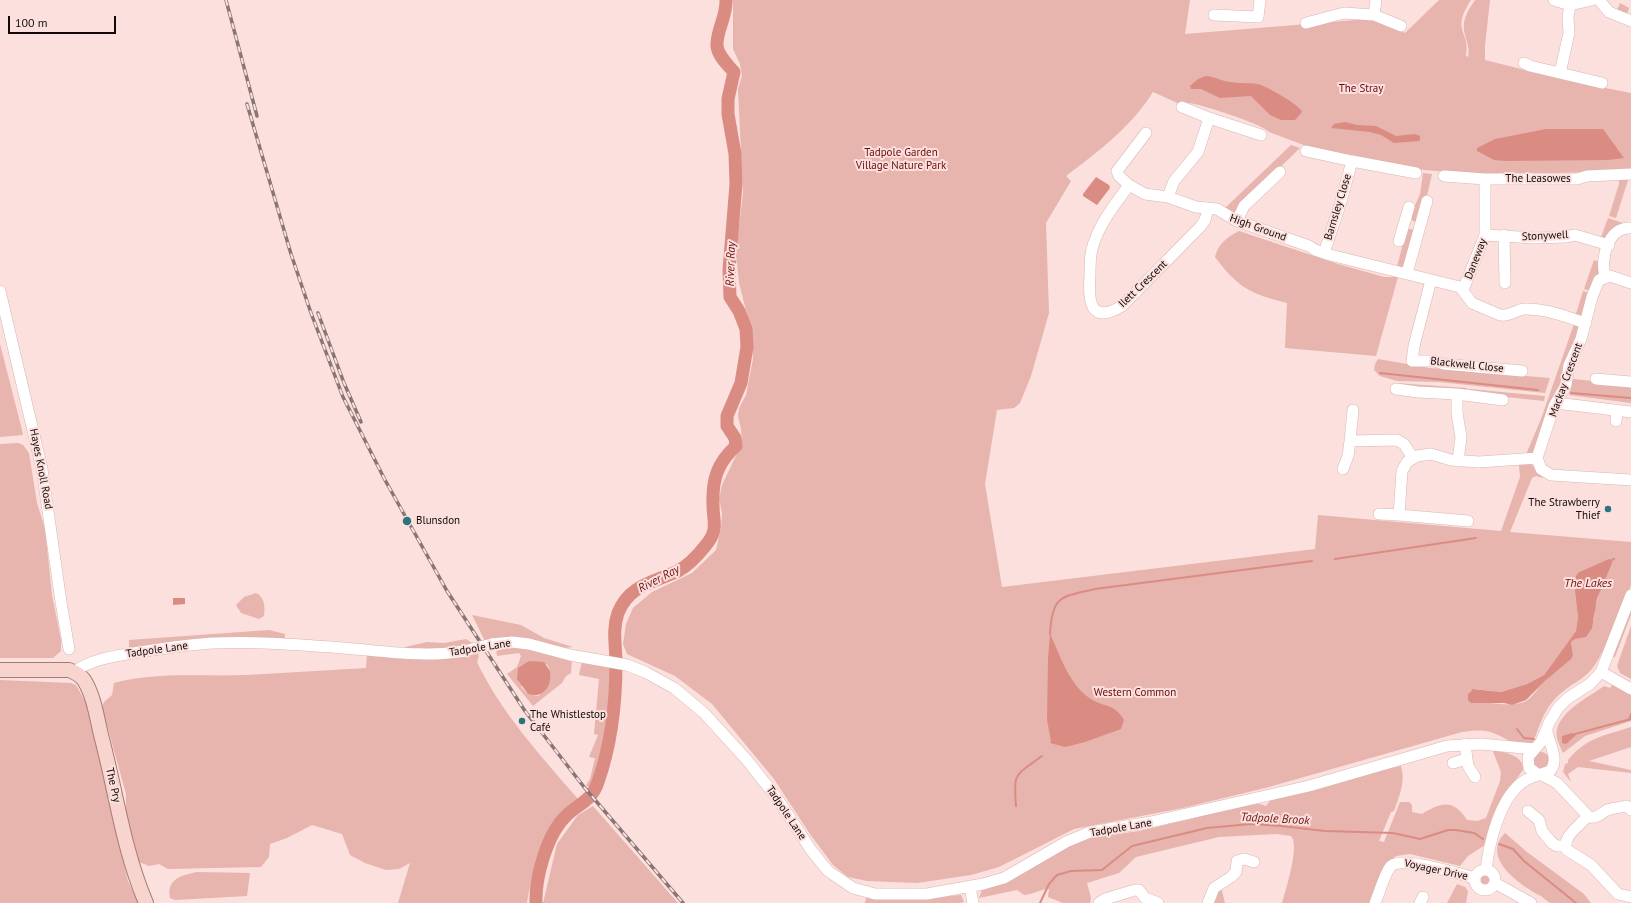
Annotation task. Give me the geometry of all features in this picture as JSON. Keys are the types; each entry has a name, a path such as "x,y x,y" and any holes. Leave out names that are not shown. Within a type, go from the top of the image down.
{"main road":[{"path":"0,670 64,670 74,672"},
{"name":"The Pry","path":"74,672 83,679 93,704 130,860 146,903"}],"street":[{"path":"1214,15 1258,22 1260,0"},
{"path":"1374,15 1376,0"},
{"path":"1554,0 1570,5 1592,0"},
{"path":"1598,0 1611,13 1631,21"},
{"path":"1560,73 1569,33 1568,17 1570,5"},
{"path":"1306,23 1339,14 1374,15 1401,26"},
{"path":"1524,63 1530,66 1602,83"},
{"path":"1182,107 1209,118 1261,135"},
{"path":"1168,198 1174,181 1198,152 1209,118"},
{"name":"High Ground","path":"1146,133 1118,169 1119,176 1129,185 1145,194 1168,198 1193,206 1219,210 1237,221 1309,246 1324,253 1460,287 1464,290"},
{"name":"Barnsley Close","path":"1306,150 1352,161 1416,173"},
{"name":"Barnsley Close","path":"1324,253 1340,205 1352,161"},
{"path":"1237,221 1244,206 1280,172"},
{"name":"The Leasowes","path":"1444,176 1485,179 1577,179 1587,176 1631,174"},
{"name":"Daneway","path":"1464,290 1485,235 1485,179"},
{"name":"Ilett Crescent","path":"1129,185 1099,230 1092,250 1089,299 1092,308 1096,311 1108,312 1122,306 1200,227 1205,220 1208,208"},
{"path":"1407,273 1427,201"},
{"path":"1399,242 1409,207"},
{"path":"1405,224 1420,228"},
{"path":"1631,228 1623,228 1616,231 1609,245 1603,264 1605,276 1612,276 1631,283"},
{"name":"Stonywell","path":"1485,235 1535,238 1577,235 1609,245"},
{"path":"1504,235 1505,283"},
{"name":"Mackay Crescent","path":"1538,458 1556,403 1566,385 1569,365 1581,339 1594,291 1599,280 1605,276"},
{"name":"Blackwell Close","path":"1431,280 1414,346 1408,361 1434,361 1444,364 1522,371"},
{"path":"1464,290 1472,303 1500,315 1505,316 1520,310 1533,309 1586,323"},
{"name":"Hayes Knoll Road","path":"0,291 42,469 60,602 69,649"},
{"path":"1596,379 1631,382"},
{"path":"1396,388 1436,394 1456,394 1502,400"},
{"path":"1456,394 1457,413 1461,437 1458,461"},
{"path":"1556,403 1616,415 1631,412"},
{"path":"1343,469 1348,456 1353,410"},
{"path":"1350,441 1397,440 1404,444 1413,458"},
{"path":"1399,515 1402,471 1405,464 1413,458 1428,454 1458,461 1486,462 1538,458 1541,469 1551,475 1631,480"},
{"path":"1379,514 1468,521"},
{"path":"1486,870 1491,844 1505,802 1521,783 1527,771 1530,752 1541,742 1558,708 1568,698 1590,684 1601,672 1631,594"},
{"name":"Tadpole Lane","path":"74,672 87,663 98,660 155,650 216,643 342,648 427,654 464,651 492,644 512,642 529,644 570,655 631,666 674,688 713,722 770,789 818,860 828,871 844,883 859,890 884,894 926,894 970,887 1004,878 1066,842 1090,832 1151,822 1282,792 1347,775 1437,748 1464,744 1481,744 1535,749 1547,748 1553,754"},
{"path":"1601,672 1631,689"},
{"path":"1547,730 1555,761 1553,768 1557,783"},
{"path":"1464,744 1469,769 1475,777"},
{"path":"1509,747 1528,762 1532,771 1557,783 1587,816 1598,817 1607,810 1629,804"},
{"path":"1453,764 1466,759"},
{"path":"1521,783 1546,774 1553,768"},
{"path":"1528,811 1539,820 1542,831 1552,843 1558,846 1565,846"},
{"path":"1565,846 1569,835 1587,816"},
{"path":"1565,846 1568,851 1591,865 1618,894 1631,897"},
{"path":"1208,903 1214,888 1232,877 1236,872 1237,861 1244,859 1254,862"},
{"name":"Voyager Drive","path":"1375,903 1389,868 1398,863 1407,862 1475,878"},
{"path":"1486,870 1494,874 1495,883 1488,890 1481,890 1476,885 1475,878 1480,871 1486,870"},
{"path":"1495,883 1531,903"},
{"path":"970,887 973,903"},
{"path":"1099,903 1105,899 1139,890 1145,898 1158,903"}],"green space":[{"path":"733,0 1190,0 1185,34 1368,19 1380,22 1405,33 1439,0 1471,0 1462,19 1462,30 1467,47 1466,56 1468,57 1469,54 1464,30 1464,21 1475,0 1490,0 1485,60 1565,80 1631,93 1631,171 1483,175 1425,170 1386,164 1309,147 1269,132 1231,115 1194,104 1188,103 1182,105 1153,92 1135,116 1114,138 1066,176 1071,181 1046,223 1049,313 1031,376 1020,403 1014,408 997,410 985,484 1002,587 1315,549 1318,515 1501,531 1520,477 1519,465 1531,464 1543,478 1536,476 1532,478 1510,532 1631,542 1631,585 1606,654 1602,652 1597,662 1586,675 1561,693 1554,700 1544,715 1533,742 1527,744 1515,743 1491,732 1462,732 1269,787 1183,808 1074,829 999,867 971,875 917,883 867,881 848,877 833,865 810,834 774,779 712,704 675,676 627,654 623,644 626,624 633,608 652,592 692,573 716,550 721,528 722,513 719,499 722,485 742,443 738,416 739,408 746,395 753,359 751,330 739,283 736,253 743,193 738,89 742,76 740,64 733,49","holes":["1605,561 1602,584 1595,608 1594,620 1571,642 1573,655 1543,682 1529,699 1521,703 1514,704 1468,700 1470,691 1476,689 1501,692 1527,684 1544,675 1576,631 1578,617 1575,592 1579,572"]},
{"path":"1620,3 1629,8 1627,14 1617,10"},
{"path":"1291,145 1300,148 1268,179 1235,215 1225,208"},
{"path":"1423,173 1432,174 1427,196 1416,223 1412,220 1411,215 1420,194"},
{"path":"1619,177 1629,177 1616,218 1609,216 1619,184"},
{"path":"1608,218 1626,224 1608,239 1600,240"},
{"path":"1410,229 1415,230 1403,267 1397,267 1406,231"},
{"path":"1239,231 1338,264 1384,277 1398,277 1376,356 1285,348 1287,303 1254,293 1238,283 1223,268 1215,257 1218,248 1224,241"},
{"path":"1594,260 1600,262 1600,271 1591,291 1584,289"},
{"path":"1583,291 1590,293 1585,315 1575,317"},
{"path":"1574,324 1579,326 1563,382 1535,453 1527,455 1541,419"},
{"path":"0,344 21,426 23,435 0,437"},
{"path":"1378,359 1430,368 1550,378 1545,393 1439,382 1397,381 1380,376 1374,370"},
{"path":"1573,379 1631,385 1631,403 1569,395"},
{"path":"1395,383 1467,388 1467,392 1415,386 1412,388"},
{"path":"1469,389 1545,396 1544,401 1469,393"},
{"path":"18,443 23,445 29,453 37,503 45,529 52,595 61,640 61,651 53,658 0,658 0,444"},
{"path":"256,593 263,600 264,606 264,616 259,619 241,613 236,605 244,597"},
{"path":"1631,605 1631,615 1615,657 1612,656"},
{"path":"472,615 521,625 544,638 573,647 565,648 522,638 485,641"},
{"path":"1631,626 1631,679 1620,673 1617,666"},
{"path":"269,630 285,634 285,639 129,649 129,640"},
{"path":"466,639 472,643 472,646 459,649 408,649 405,647 427,642 444,643"},
{"path":"519,647 572,660 571,673 566,676 562,683 533,706 507,674 517,667 521,656 519,653 497,656 496,648","holes":["547,664 550,671 546,690 538,696 528,694 521,687"]},
{"path":"477,653 479,656 477,662 487,681 510,717 578,799 578,805 559,817 546,836 534,871 527,903 398,903 410,863 399,869 386,870 365,863 350,855 342,834 312,825 287,838 270,844 269,857 261,867 168,869 159,864 149,866 139,862 126,811 126,794 102,707 104,702 112,695 114,683 146,677 180,675 247,675 366,668 367,654"},
{"path":"582,661 609,668 612,674 607,733 597,776 591,789 586,785 590,779 595,758 589,757 598,735 594,734 599,679 579,675"},
{"path":"0,680 71,683 76,685 86,703 128,881 138,903 0,903"},
{"path":"1613,684 1631,694 1631,721 1585,736 1563,753 1557,738 1557,730 1560,722 1566,714 1581,701 1604,686 1610,688"},
{"path":"1631,727 1631,747 1589,761 1631,770 1631,773 1578,767 1568,774 1571,782 1563,772 1565,764 1568,763 1568,760 1582,746 1596,738"},
{"path":"1492,749 1507,753 1517,758 1522,765 1523,770 1506,793 1485,845 1468,856 1460,866 1410,854 1396,856 1388,863 1371,903 1282,903 1289,878 1294,848 1291,836 1276,834 1219,837 1136,857 1119,873 1087,883 1091,898 1090,903 1063,903 1048,897 1049,889 1024,895 1017,890 979,898 982,890 1014,877 1077,840 1139,831 1199,817 1235,805 1260,804 1266,806 1275,795 1401,766 1403,778 1400,794 1394,811 1391,812 1379,841 1384,842 1400,802 1409,802 1412,805 1412,812 1422,814 1441,805 1452,806 1462,813 1467,820 1477,821 1486,818 1500,781 1501,772"},
{"path":"1541,752 1547,755 1550,761 1547,767 1541,770 1535,767 1532,761 1535,755"},
{"path":"593,806 678,903 543,903 557,844 578,815"},
{"path":"1505,833 1527,852 1584,894 1591,903 1551,903 1514,878 1500,861 1497,852 1499,842"},
{"path":"197,872 250,873 247,896 175,900 170,898 170,886 176,879"},
{"path":"1487,873 1490,874 1490,884 1483,885 1480,884 1479,877 1480,874"},
{"path":"1457,884 1465,887 1468,891 1466,903 1447,903"},
{"path":"1221,887 1225,903 1213,903"},
{"path":"961,895 964,902 960,903 865,903 866,898 920,899"}],"water":[{"path":"1206,76 1230,82 1261,85 1290,101 1302,112 1295,120 1281,120 1270,115 1251,96 1220,98 1201,89 1191,89 1190,86 1198,79"},
{"path":"1345,122 1357,125 1376,126 1396,136 1415,134 1420,136 1420,140 1394,143 1381,135 1370,132 1331,128 1334,124"},
{"path":"1546,129 1603,129 1624,158 1608,160 1506,161 1494,160 1477,151 1477,148 1495,139"},
{"path":"1096,177 1109,185 1110,188 1097,205 1083,196"},
{"name":"The Lakes","path":"1609,559 1612,560 1612,563 1597,599 1592,628 1586,637 1575,639 1571,642 1573,655 1571,659 1545,681 1526,700 1512,705 1504,703 1471,703 1468,700 1468,694 1473,689 1501,692 1527,684 1544,675 1576,631 1578,617 1575,592 1576,576 1579,572"},
{"path":"173,598 185,598 185,604 173,605"},
{"path":"1050,634 1071,678 1083,693 1091,699 1117,711 1124,720 1121,729 1085,742 1065,747 1050,743 1051,741 1047,720"},
{"path":"529,661 544,662 550,671 550,682 546,690 538,695 528,694 517,679 518,668"},
{"path":"1572,733 1576,735 1566,744 1562,743 1562,736"}],"waterway":[{"name":"River Ray","path":"536,903 540,869 553,834 566,816 592,794 603,768 614,708 616,663 615,632 618,613 623,604 635,590 682,569 697,556 710,539 714,530 713,496 717,472 724,459 736,446 735,438 727,426 727,416 741,383 747,347 746,329 739,311 730,297 729,270 736,184 735,154 728,114 728,99 734,72 721,57 717,46 718,35 725,12 726,0"},
{"path":"1380,373 1538,390"},
{"path":"1571,393 1631,398"},
{"path":"1335,559 1476,538"},
{"path":"1050,634 1053,612 1060,600 1066,596 1095,589 1312,561"},
{"path":"1629,720 1631,714"},
{"path":"1575,734 1631,719"},
{"path":"1517,729 1524,738 1534,739"},
{"path":"1016,806 1015,787 1018,776 1026,767 1042,756"},
{"name":"Tadpole Brook","path":"1040,903 1049,884 1057,875 1071,871 1102,870 1132,846 1207,828 1251,824 1325,831 1393,833 1420,839 1448,830 1456,830 1474,833 1483,839"},
{"name":"Tadpole Brook","path":"1499,844 1513,849 1524,861 1576,903"}],"railway":[{"path":"226,0 257,116"},
{"path":"247,104 291,254 311,313 343,397 385,480 447,591 525,711 584,787 683,903"},
{"path":"318,313 344,383 361,422"}],"place":[{"name":"The Strawberry Thief","path":"1608,509"},
{"name":"Blunsdon","path":"407,521"},
{"name":"The Whistlestop Café","path":"522,721"}],"park label":[{"name":"The Stray","path":"1361,89"},
{"name":"Tadpole Garden Village Nature Park","path":"901,159"},
{"name":"Western Common","path":"1135,693"}]}
